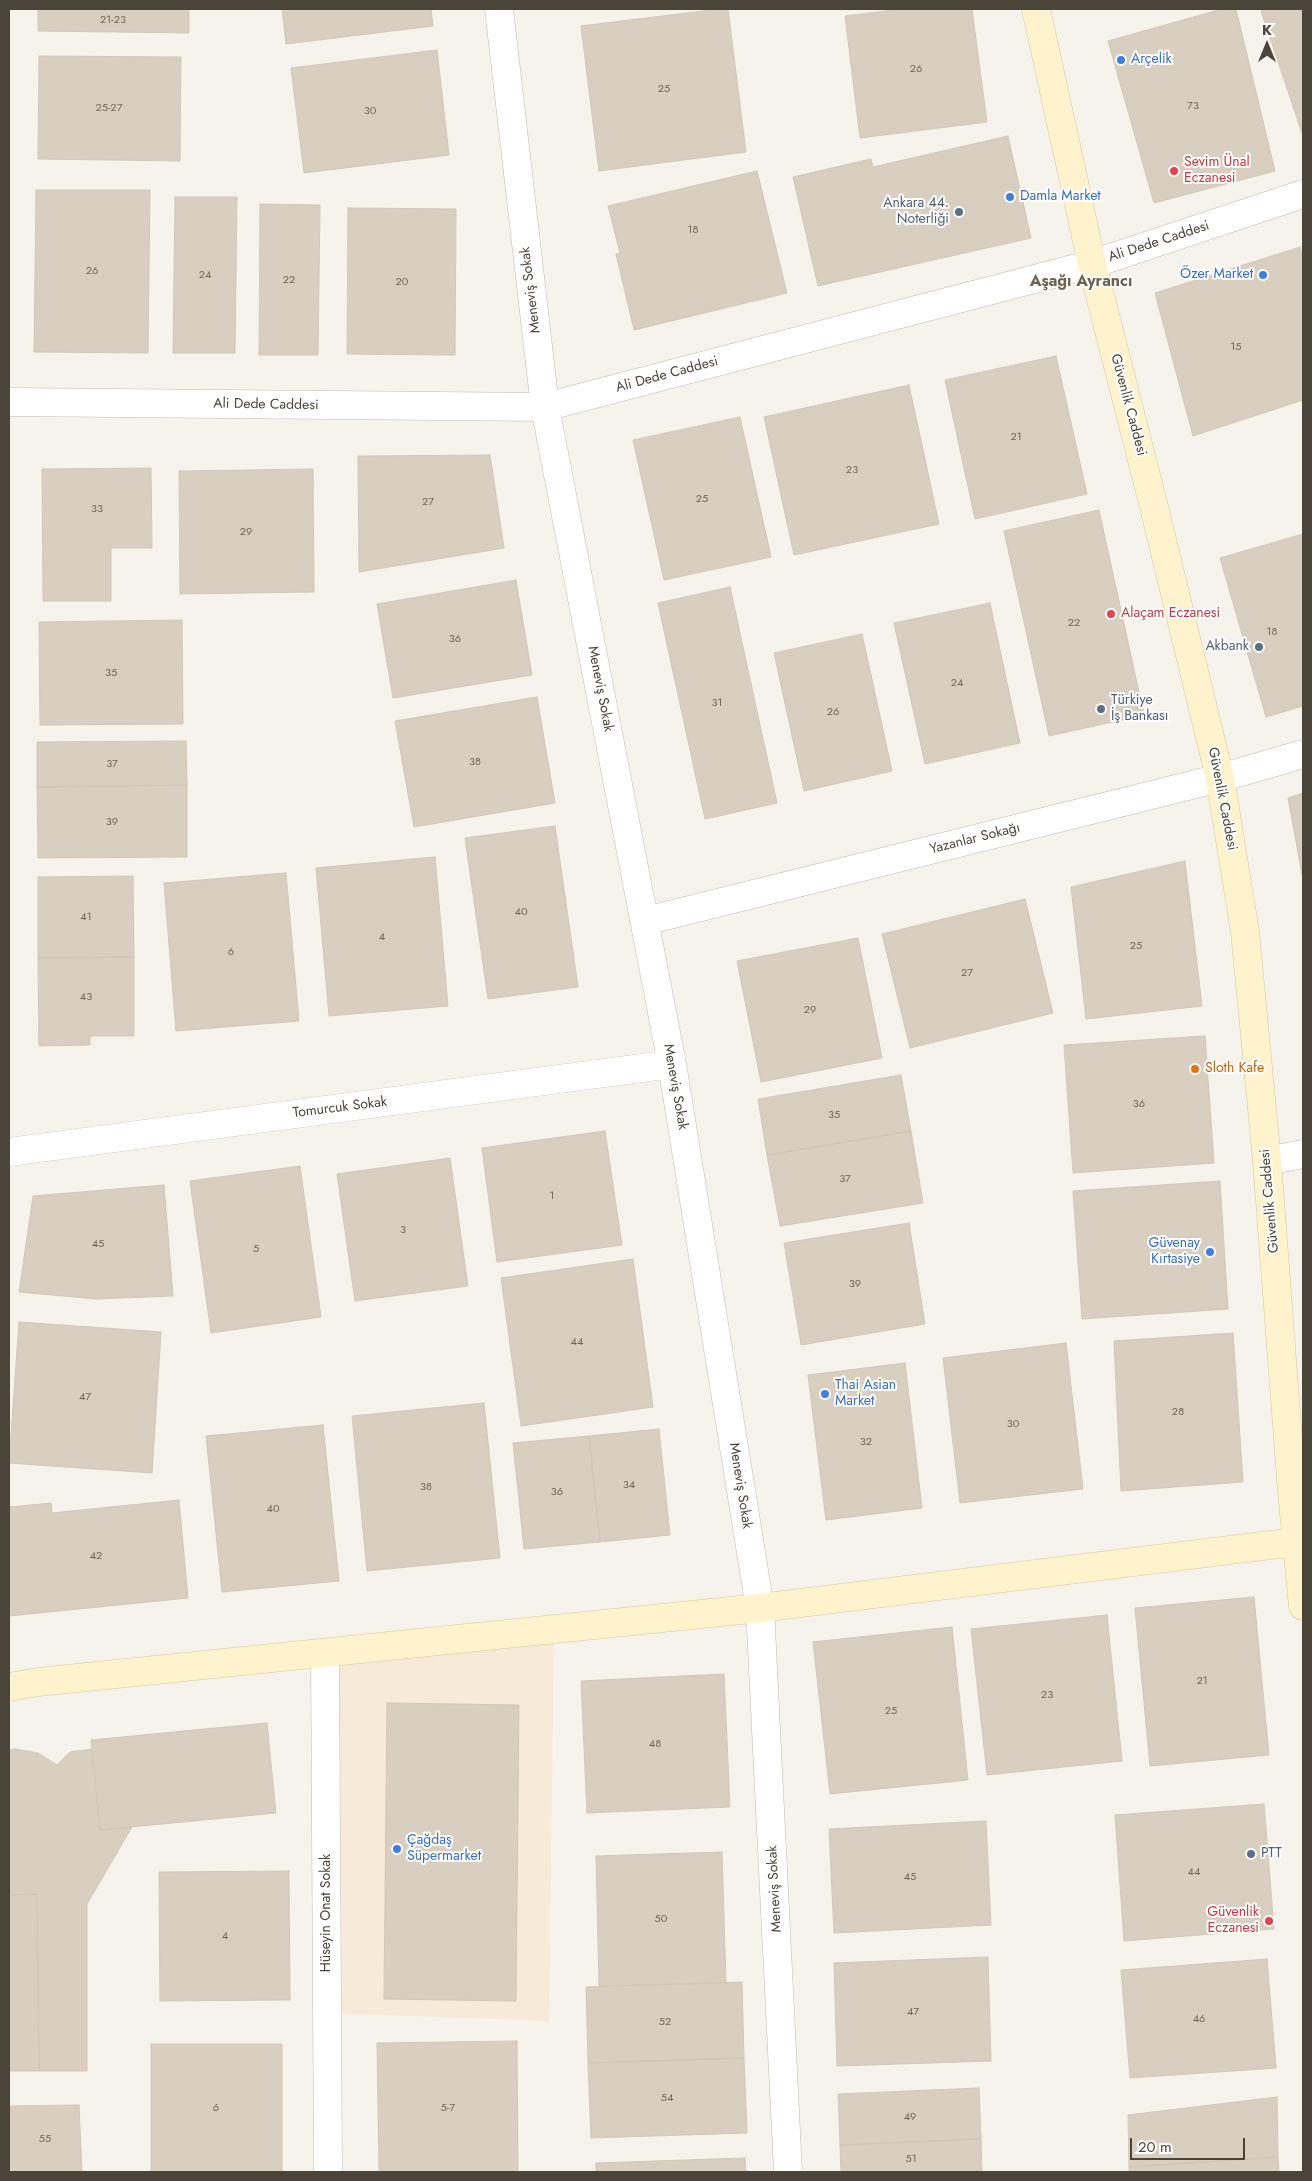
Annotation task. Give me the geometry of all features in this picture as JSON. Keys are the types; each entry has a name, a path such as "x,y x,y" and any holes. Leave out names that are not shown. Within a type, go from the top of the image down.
{"main road":[{"name":"Güvenlik Caddesi","path":"1036,9 1092,264 1220,778 1245,932 1300,1542 1303,1606"},
{"path":"9,1687 57,1680 760,1608 1300,1542"}],"street":[{"name":"Meneviş Sokak","path":"499,9 544,407 672,1064 760,1608 788,2172"},
{"name":"Ali Dede Caddesi","path":"9,402 544,407 1092,264 1303,194"},
{"name":"Yazanlar Sokağı","path":"645,921 1220,778 1303,754"},
{"name":"Tomurcuk Sokak","path":"9,1152 672,1064"},
{"path":"1267,1161 1303,1154"},
{"name":"Hüseyin Onat Sokak","path":"325,1654 328,2172"}],"shaded area":[{"path":"554,1629 549,2021 327,2013 325,1654"}],"building":[{"path":"38,9 189,9 189,33 38,31"},
{"path":"282,9 431,9 433,26 286,44"},
{"path":"728,9 746,152 599,171 581,26"},
{"path":"902,9 972,9 987,122 860,138 845,16"},
{"path":"1222,9 1236,9 1275,171 1154,203 1108,41"},
{"path":"1270,9 1303,9 1303,136 1261,11"},
{"path":"437,50 449,155 304,173 291,68"},
{"path":"39,56 181,57 180,161 38,159"},
{"path":"1008,136 1031,238 818,286 793,177 871,159 873,167"},
{"path":"757,171 787,293 634,330 616,254 620,253 608,206"},
{"path":"36,190 150,190 148,353 34,352"},
{"path":"175,197 237,197 235,353 173,353"},
{"path":"260,204 320,205 318,355 259,355"},
{"path":"348,208 456,209 455,355 347,354"},
{"path":"1300,247 1303,258 1303,400 1193,436 1155,293"},
{"path":"1056,356 1087,494 975,519 945,380"},
{"path":"909,385 939,524 794,555 764,417"},
{"path":"740,417 771,557 664,580 633,440"},
{"path":"490,455 504,548 359,572 358,456"},
{"path":"151,468 152,548 111,548 111,601 43,601 42,469"},
{"path":"313,469 314,592 180,594 179,471"},
{"path":"1099,510 1144,715 1049,736 1004,531"},
{"path":"1303,534 1303,706 1266,717 1220,558"},
{"path":"516,580 532,675 393,698 377,604"},
{"path":"730,587 777,803 705,819 658,603"},
{"path":"990,603 1020,743 925,764 894,623"},
{"path":"182,620 183,724 40,725 39,622"},
{"path":"862,634 892,771 804,791 774,653"},
{"path":"537,697 555,803 414,827 395,721"},
{"path":"186,741 187,785 37,787 37,742"},
{"path":"187,785 187,857 38,858 37,787"},
{"path":"1303,793 1303,880 1288,798"},
{"path":"555,826 578,987 488,999 465,838"},
{"path":"435,857 448,1006 329,1016 316,868"},
{"path":"1185,861 1202,1006 1086,1019 1071,887"},
{"path":"286,873 299,1021 176,1031 164,883"},
{"path":"133,876 134,957 38,958 38,877"},
{"path":"1025,899 1053,1013 910,1048 882,934"},
{"path":"858,938 882,1058 761,1082 737,961"},
{"path":"134,957 134,1036 90,1036 90,1045 39,1046 38,958"},
{"path":"1205,1036 1214,1163 1073,1173 1064,1045"},
{"path":"901,1075 911,1131 767,1155 758,1099"},
{"path":"605,1131 622,1245 497,1262 482,1148"},
{"path":"911,1131 923,1203 780,1226 767,1155"},
{"path":"450,1158 468,1286 355,1301 337,1174"},
{"path":"300,1166 321,1317 211,1333 190,1181"},
{"path":"1220,1181 1228,1309 1082,1319 1073,1191"},
{"path":"164,1185 173,1296 96,1299 19,1292 33,1196"},
{"path":"909,1223 925,1324 801,1345 784,1243"},
{"path":"633,1259 653,1407 521,1426 501,1278"},
{"path":"19,1322 161,1332 152,1473 9,1463"},
{"path":"1233,1333 1243,1482 1121,1491 1114,1341"},
{"path":"1066,1343 1083,1489 960,1503 943,1358"},
{"path":"905,1363 922,1508 826,1520 808,1375"},
{"path":"484,1403 500,1558 367,1571 352,1416"},
{"path":"323,1425 339,1581 222,1592 206,1436"},
{"path":"659,1429 670,1535 600,1542 589,1436"},
{"path":"589,1436 600,1542 524,1549 513,1443"},
{"path":"179,1500 188,1598 9,1616 9,1507 51,1503 52,1513"},
{"path":"1254,1597 1269,1755 1150,1766 1135,1608"},
{"path":"1107,1615 1122,1761 987,1775 971,1629"},
{"path":"952,1627 968,1780 830,1794 813,1642"},
{"path":"724,1674 730,1807 587,1813 581,1681"},
{"path":"387,1703 519,1705 516,2001 384,1999"},
{"path":"267,1723 276,1813 100,1830 91,1740"},
{"path":"15,1749 38,1753 57,1765 70,1752 92,1749 100,1830 132,1827 87,1904 87,2071 39,2071 37,1894 9,1895 9,1750"},
{"path":"1264,1804 1274,1929 1124,1941 1115,1815"},
{"path":"986,1821 991,1925 834,1933 829,1829"},
{"path":"722,1852 726,1983 599,1986 596,1856"},
{"path":"289,1871 290,2000 160,2001 159,1872"},
{"path":"37,1894 39,2071 9,2071 9,1895"},
{"path":"988,1957 991,2061 837,2066 834,1963"},
{"path":"1267,1959 1276,2068 1130,2078 1121,1970"},
{"path":"742,1982 744,2058 588,2063 586,1987"},
{"path":"517,2041 518,2172 379,2172 377,2043"},
{"path":"151,2044 282,2044 282,2172 151,2172"},
{"path":"744,2058 747,2133 591,2138 588,2063"},
{"path":"979,2088 981,2139 840,2145 838,2094"},
{"path":"1277,2097 1278,2157 1129,2167 1128,2115"},
{"path":"79,2105 82,2172 9,2172 9,2106"},
{"path":"981,2139 982,2172 841,2172 840,2145"},
{"path":"1278,2157 1279,2172 1129,2172 1129,2167"},
{"path":"745,2158 746,2172 596,2172 596,2163"}],"place":[{"name":"Arçelik","path":"1121,60"},
{"name":"Sevim Ünal Eczanesi","path":"1174,171"},
{"name":"Damla Market","path":"1010,197"},
{"name":"Ankara 44. Noterliği","path":"959,212"},
{"name":"Özer Market","path":"1263,275"},
{"name":"Alaçam Eczanesi","path":"1111,614"},
{"name":"Akbank","path":"1259,647"},
{"name":"Türkiye İş Bankası","path":"1101,709"},
{"name":"Sloth Kafe","path":"1195,1069"},
{"name":"Güvenay Kırtasiye","path":"1210,1252"},
{"name":"Thai Asian Market","path":"825,1394"},
{"name":"Çağdaş Süpermarket","path":"397,1849"},
{"name":"PTT","path":"1251,1854"},
{"name":"Güvenlik Eczanesi","path":"1269,1921"}],"district":[{"name":"Aşağı Ayrancı","path":"1081,282"}]}
